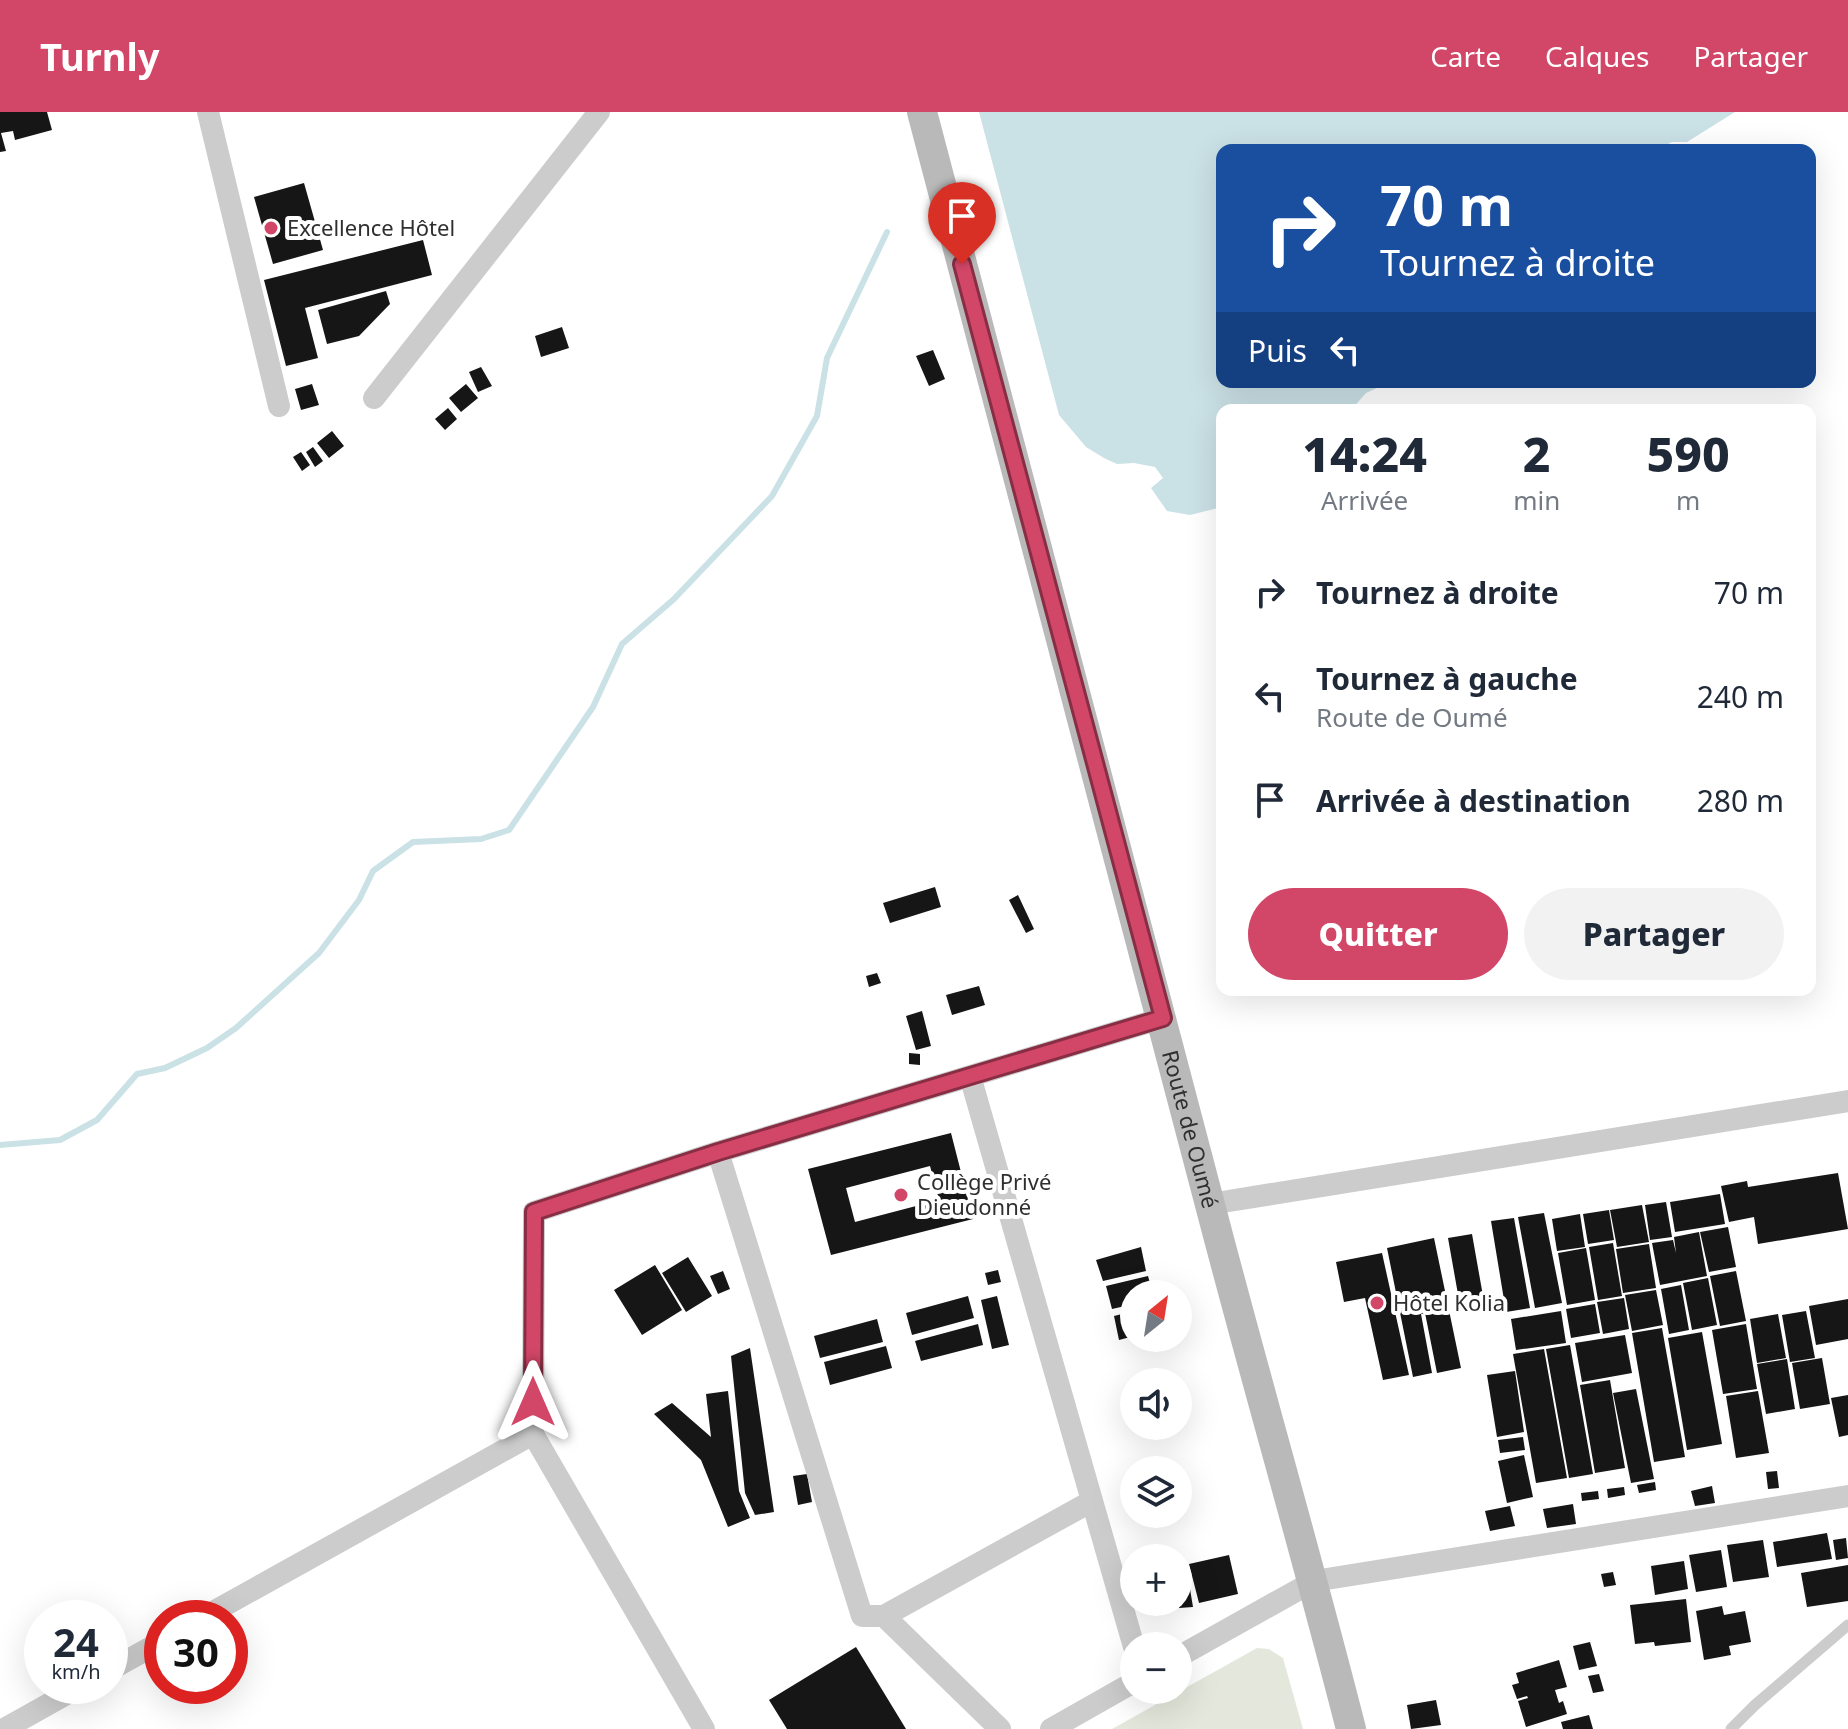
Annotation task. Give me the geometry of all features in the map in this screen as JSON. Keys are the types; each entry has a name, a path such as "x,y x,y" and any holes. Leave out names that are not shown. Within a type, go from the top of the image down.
{"main road":[{"name":"Route de Oumé","path":"922,112 1351,1729"}],"street":[{"path":"208,112 279,406"},
{"path":"374,398 599,112"},
{"path":"704,1729 533,1434 534,1212 718,1152 1163,1018"},
{"path":"970,1076 1130,1632"},
{"path":"1210,1204 1848,1101"},
{"path":"718,1152 862,1616 884,1616 1092,1501"},
{"path":"234,1600 533,1434"},
{"path":"1192,1649 1314,1581 1848,1496"},
{"path":"884,1616 1000,1729"},
{"path":"1051,1729 1120,1690"},
{"path":"4,1729 49,1704"}],"lane":[{"path":"1731,1729 1848,1625"}],"shaded area":[{"path":"1257,1648 1269,1649 1283,1658 1303,1729 1112,1729 1157,1704 1192,1704 1192,1684"}],"water":[{"path":"979,112 1735,112 1687,142 1668,144 1216,144 1216,388 1377,388 1366,393 1356,404 1216,404 1216,508 1190,515 1167,511 1151,488 1163,478 1155,467 1117,464 1104,458 1086,447 1059,415"}],"building":[{"path":"0,112 47,112 52,130 15,140 13,131 1,133 6,151 0,152"},
{"path":"304,183 323,250 273,264 254,197"},
{"path":"423,240 432,275 305,308 318,358 286,366 264,280"},
{"path":"386,291 390,304 359,336 327,344 318,310"},
{"path":"562,327 569,348 541,357 535,336"},
{"path":"933,350 945,379 929,386 916,356"},
{"path":"481,367 492,386 478,392 469,372"},
{"path":"312,384 319,405 301,410 295,389"},
{"path":"466,384 478,398 461,412 449,398"},
{"path":"448,408 457,419 445,430 435,419"},
{"path":"332,431 344,446 329,458 317,443"},
{"path":"313,447 323,461 315,467 306,452"},
{"path":"301,452 310,465 302,471 293,457"},
{"path":"935,887 941,907 890,923 883,903"},
{"path":"1018,895 1034,929 1026,933 1009,900"},
{"path":"877,973 881,983 869,987 866,976"},
{"path":"979,986 985,1005 952,1015 946,995"},
{"path":"922,1011 931,1046 916,1050 906,1016"},
{"path":"909,1053 920,1054 920,1065 909,1064"},
{"path":"951,1133 973,1219 831,1255 808,1169","holes":["930,1166 939,1200 855,1222 846,1188"]},
{"path":"1838,1173 1848,1229 1758,1244 1754,1217 1729,1222 1721,1186 1747,1181 1748,1187"},
{"path":"1720,1194 1725,1224 1675,1232 1670,1202"},
{"path":"1666,1202 1672,1237 1650,1240 1645,1205"},
{"path":"1642,1205 1649,1242 1617,1247 1610,1210"},
{"path":"1609,1210 1614,1240 1588,1244 1583,1214"},
{"path":"1544,1213 1562,1303 1535,1308 1518,1217"},
{"path":"1580,1214 1585,1247 1557,1251 1552,1219"},
{"path":"1514,1218 1530,1308 1506,1312 1491,1221"},
{"path":"1728,1227 1736,1267 1709,1272 1700,1232"},
{"path":"1699,1232 1707,1276 1660,1285 1652,1243 1673,1240 1676,1253 1674,1237"},
{"path":"1472,1234 1483,1296 1459,1300 1448,1238"},
{"path":"1434,1238 1461,1368 1437,1373 1425,1313 1421,1314 1432,1373 1413,1377 1387,1248"},
{"path":"1613,1243 1622,1296 1598,1300 1589,1247"},
{"path":"1649,1244 1656,1288 1623,1293 1616,1249"},
{"path":"1141,1247 1146,1271 1103,1281 1096,1260"},
{"path":"1586,1248 1595,1300 1567,1305 1558,1253"},
{"path":"1382,1253 1409,1375 1383,1380 1365,1298 1344,1302 1336,1262"},
{"path":"688,1257 712,1296 686,1312 662,1273"},
{"path":"655,1265 682,1310 642,1335 614,1290"},
{"path":"998,1270 1001,1282 988,1285 985,1273"},
{"path":"723,1271 730,1289 718,1294 710,1276"},
{"path":"1736,1271 1746,1321 1720,1326 1710,1276"},
{"path":"1708,1278 1717,1325 1692,1330 1683,1283"},
{"path":"1120,1283 1120,1307 1112,1309 1106,1286"},
{"path":"1681,1285 1689,1330 1669,1334 1661,1289"},
{"path":"1656,1290 1663,1325 1632,1331 1625,1295"},
{"path":"968,1296 974,1318 912,1335 906,1313"},
{"path":"997,1296 1009,1345 992,1349 981,1300"},
{"path":"1624,1298 1629,1329 1603,1334 1597,1302"},
{"path":"1848,1299 1848,1339 1816,1345 1809,1306"},
{"path":"1481,1300 1484,1312 1470,1314 1467,1302"},
{"path":"1595,1304 1600,1333 1571,1338 1566,1309"},
{"path":"1561,1311 1566,1343 1516,1350 1511,1319"},
{"path":"1806,1311 1815,1358 1790,1362 1782,1315"},
{"path":"1120,1314 1119,1340 1114,1316"},
{"path":"1778,1314 1786,1358 1757,1363 1750,1319"},
{"path":"877,1319 883,1342 820,1358 814,1336"},
{"path":"978,1324 983,1345 921,1361 915,1341"},
{"path":"1746,1324 1757,1389 1723,1394 1712,1330"},
{"path":"1662,1328 1685,1457 1654,1462 1632,1333"},
{"path":"1702,1332 1722,1444 1687,1450 1668,1338"},
{"path":"1625,1335 1632,1373 1582,1382 1575,1343"},
{"path":"1570,1345 1593,1474 1569,1478 1546,1349"},
{"path":"886,1346 892,1368 830,1385 824,1362"},
{"path":"750,1348 774,1512 755,1515 745,1493 731,1356"},
{"path":"1544,1349 1567,1478 1536,1483 1513,1354"},
{"path":"1822,1358 1830,1404 1800,1409 1792,1363"},
{"path":"1787,1359 1795,1409 1766,1414 1757,1364"},
{"path":"1515,1371 1524,1432 1497,1437 1487,1375"},
{"path":"1610,1380 1625,1468 1595,1473 1580,1385"},
{"path":"1636,1389 1654,1479 1631,1483 1613,1393"},
{"path":"728,1391 739,1491 750,1518 728,1527 701,1460 654,1414 672,1403 711,1437 706,1394"},
{"path":"1758,1391 1769,1453 1736,1458 1726,1396"},
{"path":"1848,1395 1848,1435 1839,1437 1831,1398"},
{"path":"1523,1437 1525,1450 1500,1453 1498,1440"},
{"path":"1524,1455 1533,1497 1507,1503 1498,1461"},
{"path":"1777,1471 1779,1488 1768,1489 1766,1472"},
{"path":"807,1474 812,1502 798,1505 793,1476"},
{"path":"1655,1482 1656,1490 1639,1493 1637,1485"},
{"path":"1712,1486 1715,1503 1695,1506 1691,1491"},
{"path":"1624,1487 1625,1495 1608,1498 1607,1489"},
{"path":"1598,1491 1599,1499 1582,1501 1581,1493"},
{"path":"1573,1504 1576,1524 1547,1528 1543,1509"},
{"path":"1510,1506 1515,1526 1490,1531 1485,1511"},
{"path":"1827,1533 1832,1559 1777,1567 1773,1542"},
{"path":"1846,1538 1848,1558 1836,1560 1833,1540"},
{"path":"1763,1540 1769,1577 1733,1582 1727,1545"},
{"path":"1721,1550 1727,1587 1696,1592 1689,1555"},
{"path":"1229,1555 1238,1594 1199,1603 1192,1563"},
{"path":"1684,1561 1688,1589 1655,1595 1651,1566"},
{"path":"1848,1565 1848,1601 1807,1607 1801,1573"},
{"path":"1613,1572 1616,1585 1604,1587 1601,1574"},
{"path":"1686,1599 1691,1642 1655,1646 1654,1642 1635,1644 1630,1605"},
{"path":"1722,1606 1724,1615 1745,1611 1751,1642 1729,1646 1731,1655 1704,1660 1696,1611"},
{"path":"1590,1642 1597,1666 1579,1670 1573,1646"},
{"path":"856,1647 906,1729 787,1729 769,1700"},
{"path":"1559,1660 1567,1687 1555,1690 1567,1714 1526,1727 1518,1701 1528,1698 1517,1699 1512,1685 1519,1683 1516,1673"},
{"path":"1599,1674 1604,1691 1593,1693 1588,1676"},
{"path":"1436,1700 1441,1725 1411,1729 1407,1705"},
{"path":"1589,1715 1593,1729 1563,1729 1561,1722"}],"waterway":[{"path":"0,1145 60,1140 97,1120 137,1074 165,1068 207,1048 236,1028 319,953 359,900 373,871 413,842 481,839 509,830 593,707 622,644 674,599 772,496 817,416 827,358 887,232"}],"place":[{"name":"Excellence Hôtel","path":"271,228"},
{"name":"Collège Privé Dieudonné","path":"901,1195"},
{"name":"Hôtel Kolia","path":"1377,1303"}],"route":[{"path":"533,1402 534,1212 718,1152 1163,1018 962,264"}]}
